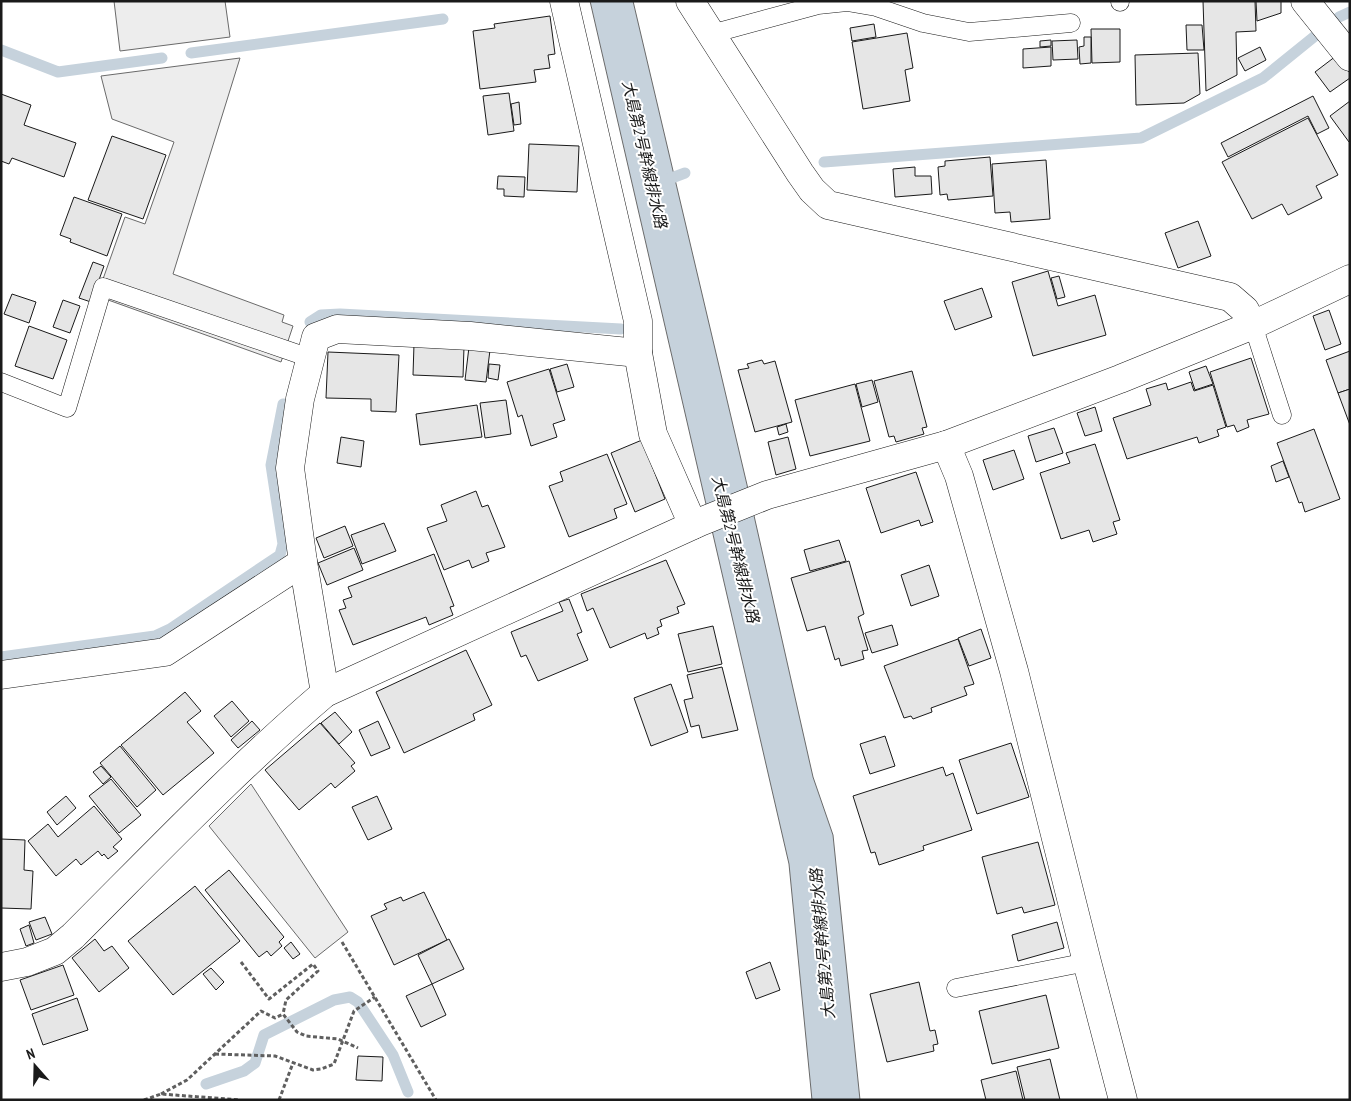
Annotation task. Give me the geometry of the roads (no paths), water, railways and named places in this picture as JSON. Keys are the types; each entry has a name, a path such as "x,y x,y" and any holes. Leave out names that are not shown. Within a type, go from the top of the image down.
{"street":[{"path":"564,1 638,321 638,353 653,434 697,523"},
{"path":"690,1 800,173 812,190 828,205 1230,297 1245,310 1253,325"},
{"path":"1305,1 1350,57"},
{"path":"1,967 27,962 55,950 73,936 207,802 292,721 325,693 697,523 767,495 946,445 1120,379 1253,325 1350,279"},
{"path":"325,693 303,562 290,468 300,399 316,337 337,329 470,336 638,353"},
{"path":"946,445 959,476 1011,662 1124,1100"},
{"path":"1,675 165,652 303,562"}],"lane":[{"path":"711,34 818,4 847,2 876,7 923,23 969,32 1072,23"},
{"path":"1,382 67,408 103,287 310,358"},
{"path":"1253,325 1282,415"},
{"path":"956,988 1087,962"}],"water":[{"name":"大島第2号幹線排水路","path":"590,1 633,1 748,489 813,777 833,835 860,1100 812,1100 789,864"}],"waterway":[{"path":"1339,17 1350,12"},
{"path":"191,53 443,19"},
{"path":"824,162 1141,138 1263,78 1315,36"},
{"path":"1,50 58,72 162,58"},
{"name":"大島第2号幹線排水路","path":"661,182 685,173"},
{"path":"310,322 321,315 340,314 621,329"},
{"path":"1,657 155,636 170,629 280,555 283,544 271,465 283,404"},
{"path":"206,1084 244,1071 255,1063 264,1035 334,1000 350,997 358,1002 393,1055 408,1092"}]}
